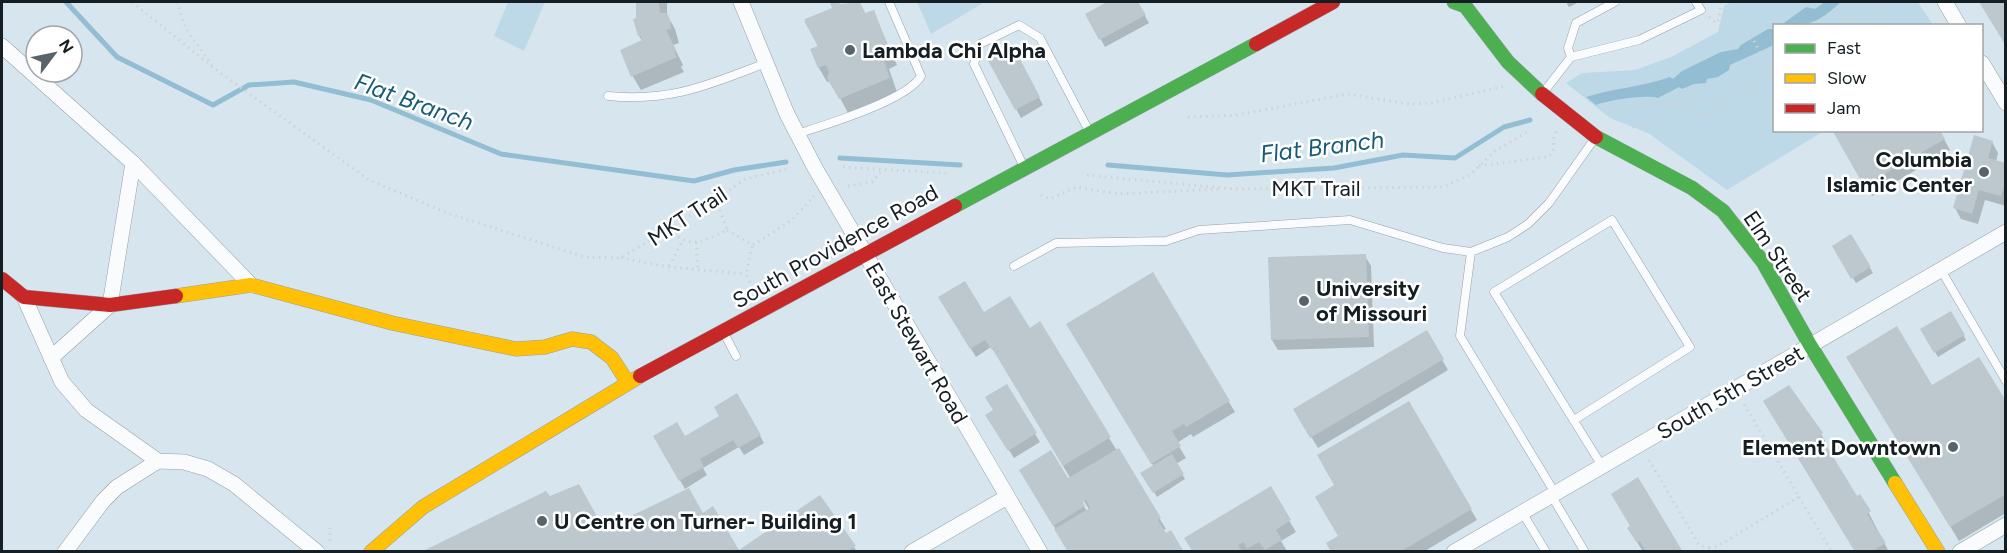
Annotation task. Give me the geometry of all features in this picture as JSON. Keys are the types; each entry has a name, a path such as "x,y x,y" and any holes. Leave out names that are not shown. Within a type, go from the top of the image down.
{"street":[{"name":"East Stewart Road","path":"741,2 797,134 827,190 1040,552"},
{"name":"South Providence Road","path":"371,552 423,507 628,383 1333,2"},
{"path":"1945,2 1958,24"},
{"name":"Elm Street","path":"1462,3 1508,62 1542,94 1596,137 1692,188 1723,211 1763,262 1810,345 1938,552"},
{"path":"2,46 133,163 251,285"},
{"path":"1983,65 2006,103"},
{"path":"51,358 110,305 133,163"},
{"name":"South 5th Street","path":"1454,552 2006,232"},
{"path":"2,279 24,297 62,382 87,410 158,461 184,462 208,469 234,484 323,550"},
{"path":"24,297 110,305 251,285 392,323 516,349 545,347 572,339 591,342 612,358 628,383"},
{"path":"65,552 103,501 117,487 158,461"},
{"path":"912,552 1007,497"},
{"path":"1960,552 2006,525"}],"lane":[{"path":"797,134 903,94 918,82 921,76 889,2"},
{"path":"1571,57 1568,48 1576,23 1615,2"},
{"path":"1542,94 1571,57 1639,40 1701,10 1696,2"},
{"path":"1024,167 974,64 980,44 1019,25 1040,38 1090,132"},
{"path":"608,96 639,99 696,90 766,63"},
{"path":"1014,266 1056,243 1166,241 1199,230 1350,220 1443,248 1471,252 1508,237 1528,224 1550,203 1596,137"},
{"path":"1574,420 1690,347 1612,220 1494,292 1602,466"},
{"path":"1471,252 1460,336 1585,552"},
{"path":"1941,270 2006,381"},
{"path":"723,331 736,356"},
{"path":"1522,512 1546,552"}],"path":[{"name":"MKT Trail","path":"132,2 215,69 369,180 447,213 585,257 621,258 716,200 745,178 788,169"},
{"path":"177,2 186,29 215,69"},
{"path":"1726,2 1744,24 1773,74"},
{"path":"1843,24 1862,2"},
{"path":"1868,24 1884,2"},
{"path":"1875,15 1880,19"},
{"path":"1604,108 1687,103 1747,91 1773,77"},
{"path":"1188,117 1237,115 1347,94 1409,104 1431,103 1506,86"},
{"path":"1632,127 1717,112 1731,102 1730,94"},
{"path":"1477,167 1548,156 1553,152 1554,136 1557,130"},
{"name":"MKT Trail","path":"1087,175 1234,189 1443,187 1459,182 1495,151 1527,132"},
{"path":"843,167 945,173"},
{"path":"848,186 872,182 883,169"},
{"path":"1041,195 1050,199 1076,187 1118,194 1234,189"},
{"path":"752,288 746,274 753,245 777,232 792,220 813,197 827,190"},
{"path":"716,200 727,230 753,245"},
{"path":"668,230 682,242 696,242 727,230"},
{"path":"669,267 682,242"},
{"path":"696,242 698,269"},
{"path":"621,258 669,267 746,274"},
{"path":"1744,404 1832,552"},
{"path":"1649,460 1699,544 1709,550 1799,497"},
{"path":"323,550 332,540 330,528"}],"shaded area":[{"path":"508,2 545,2 524,51 494,36"},
{"path":"917,2 985,2 931,34"},
{"path":"1731,2 1918,2 1932,24 1773,24 1773,132 1822,132 1727,190 1648,133 1610,118 1566,83 1582,73 1635,70 1671,57 1718,32 1724,6"},
{"path":"1825,2 1841,2 1814,21 1804,24 1782,24 1806,7 1815,9"},
{"path":"1768,29 1773,29 1773,45 1730,65 1729,70 1718,77 1707,79 1706,83 1694,84 1682,89 1679,87 1658,98 1628,98 1596,105 1586,97 1670,77 1673,79 1682,71 1721,52 1738,49"}],"building":[{"path":"636,2 659,2 660,13 667,13 670,20 671,29 666,30 677,57 631,77 620,50 642,40 641,36 638,36 633,19 636,18"},
{"name":"Lambda Chi Alpha","path":"860,2 865,13 874,10 890,51 882,54 890,78 839,99 827,78 829,72 826,65 818,68 810,49 818,46 805,23 805,19 832,8 830,3 841,4"},
{"path":"1107,2 1138,2 1146,15 1099,40 1085,14"},
{"path":"1979,2 2006,2 2006,46"},
{"path":"1012,44 1040,97 1015,110 986,57"},
{"path":"1833,132 1941,132 1945,139 1864,186"},
{"name":"Columbia Islamic Center","path":"1974,135 1993,141 1988,158 2006,163 2006,180 2001,196 1979,190 1972,214 1953,208"},
{"path":"1851,234 1871,267 1851,279 1832,246"},
{"path":"1366,254 1369,337 1271,340 1268,257"},
{"path":"1153,272 1230,401 1186,427 1184,424 1172,431 1181,446 1151,464 1066,324"},
{"path":"965,281 984,312 1010,296 1030,328 1040,321 1111,437 1063,466 993,350 1005,342 992,350 985,340 970,349 938,297"},
{"path":"1951,311 1965,335 1934,353 1920,329"},
{"name":"Element Downtown","path":"1897,326 1932,385 1979,357 2006,401 2006,494 1950,527 1846,357"},
{"path":"1427,330 1444,359 1310,438 1293,409"},
{"path":"1007,384 1037,433 1008,451 985,415 993,410 985,397"},
{"path":"1789,385 1823,433 1820,435 1857,496 1860,494 1871,511 1867,514 1886,543 1871,552 1855,552 1763,401"},
{"path":"737,393 761,435 738,448 733,440 700,459 704,467 679,481 653,436 677,422 685,436 719,416 714,407"},
{"path":"1409,401 1472,509 1400,552 1331,552 1326,543 1338,536 1315,497 1334,485 1317,455"},
{"path":"1119,448 1161,518 1158,520 1166,533 1171,530 1184,552 1068,552 1054,529 1090,508 1086,500 1083,502 1085,506 1053,526 1019,470 1051,450 1068,478"},
{"path":"1172,454 1184,474 1153,493 1140,473"},
{"path":"1638,477 1683,552 1646,552 1640,541 1637,543 1627,528 1630,526 1611,494"},
{"name":"U Centre on Turner- Building 1","path":"579,484 604,529 689,488 703,513 713,506 739,550 820,495 856,546 846,552 421,552 546,491 550,496"},
{"path":"1271,486 1291,520 1276,530 1282,540 1265,550 1259,542 1247,549 1244,542 1238,545 1242,552 1193,552 1184,538"}],"waterway":[{"name":"Flat Branch","path":"66,2 117,57 213,105 249,85 294,82 371,100 501,154 694,181 734,170 786,162"},
{"name":"Flat Branch","path":"1108,165 1227,175 1334,168 1403,155 1455,158 1504,127 1530,120"},
{"name":"Flat Branch","path":"840,158 960,165"}],"traffic: fast":[{"path":"1454,2 1465,6 1465,2"},
{"path":"1462,2 1508,62 1542,94"},
{"path":"955,206 1256,44"},
{"path":"1596,137 1692,188 1723,211 1763,262 1810,345 1895,483"}],"traffic: slow":[{"path":"176,296 251,285 392,323 516,349 545,347 572,339 591,342 612,358 628,383"},
{"path":"371,552 423,507 640,376"},
{"path":"1895,483 1938,552"}],"traffic: jam":[{"path":"1256,44 1333,2"},
{"path":"1542,94 1596,137"},
{"path":"640,376 955,206"},
{"path":"2,279 24,297 110,305 176,296"}],"place":[{"name":"Lambda Chi Alpha","path":"850,50"},
{"name":"Columbia Islamic Center","path":"1984,172"},
{"name":"University of Missouri","path":"1304,301"},
{"name":"Element Downtown","path":"1953,447"},
{"name":"U Centre on Turner- Building 1","path":"542,521"}]}
